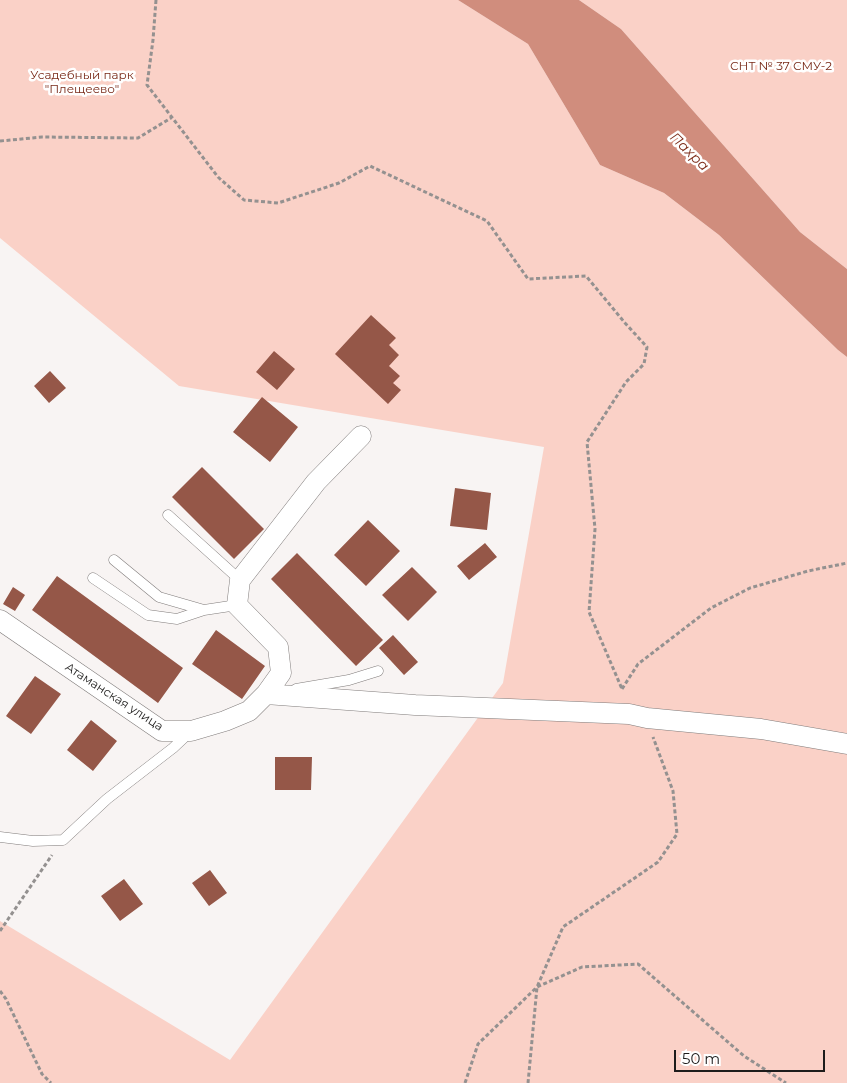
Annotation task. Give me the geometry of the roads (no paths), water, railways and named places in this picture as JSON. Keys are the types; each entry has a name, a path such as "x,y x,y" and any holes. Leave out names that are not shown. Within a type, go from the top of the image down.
{"street":[{"path":"237,605 240,580 316,482 361,436"},
{"name":"Атаманская улица","path":"0,620 162,731 191,731 225,721 249,711 266,694 281,673 278,647 237,605"},
{"path":"266,694 415,705 638,716 761,729 847,744"}],"lane":[{"path":"168,515 240,580"},
{"path":"114,560 159,597 204,610"},
{"path":"93,578 148,615 177,619 204,610 237,605"},
{"path":"266,694 349,680 378,671"},
{"path":"0,836 33,841 63,840 107,799 174,748 191,731"}],"water":[{"name":"Пахра","path":"458,0 579,0 621,29 800,232 847,269 847,357 719,235 664,193 600,165 528,44"}],"park label":[{"name":"СНТ № 37 СМУ-2","path":"781,66"},
{"name":"Усадебный парк \"Плещеево\"","path":"82,82"}]}
